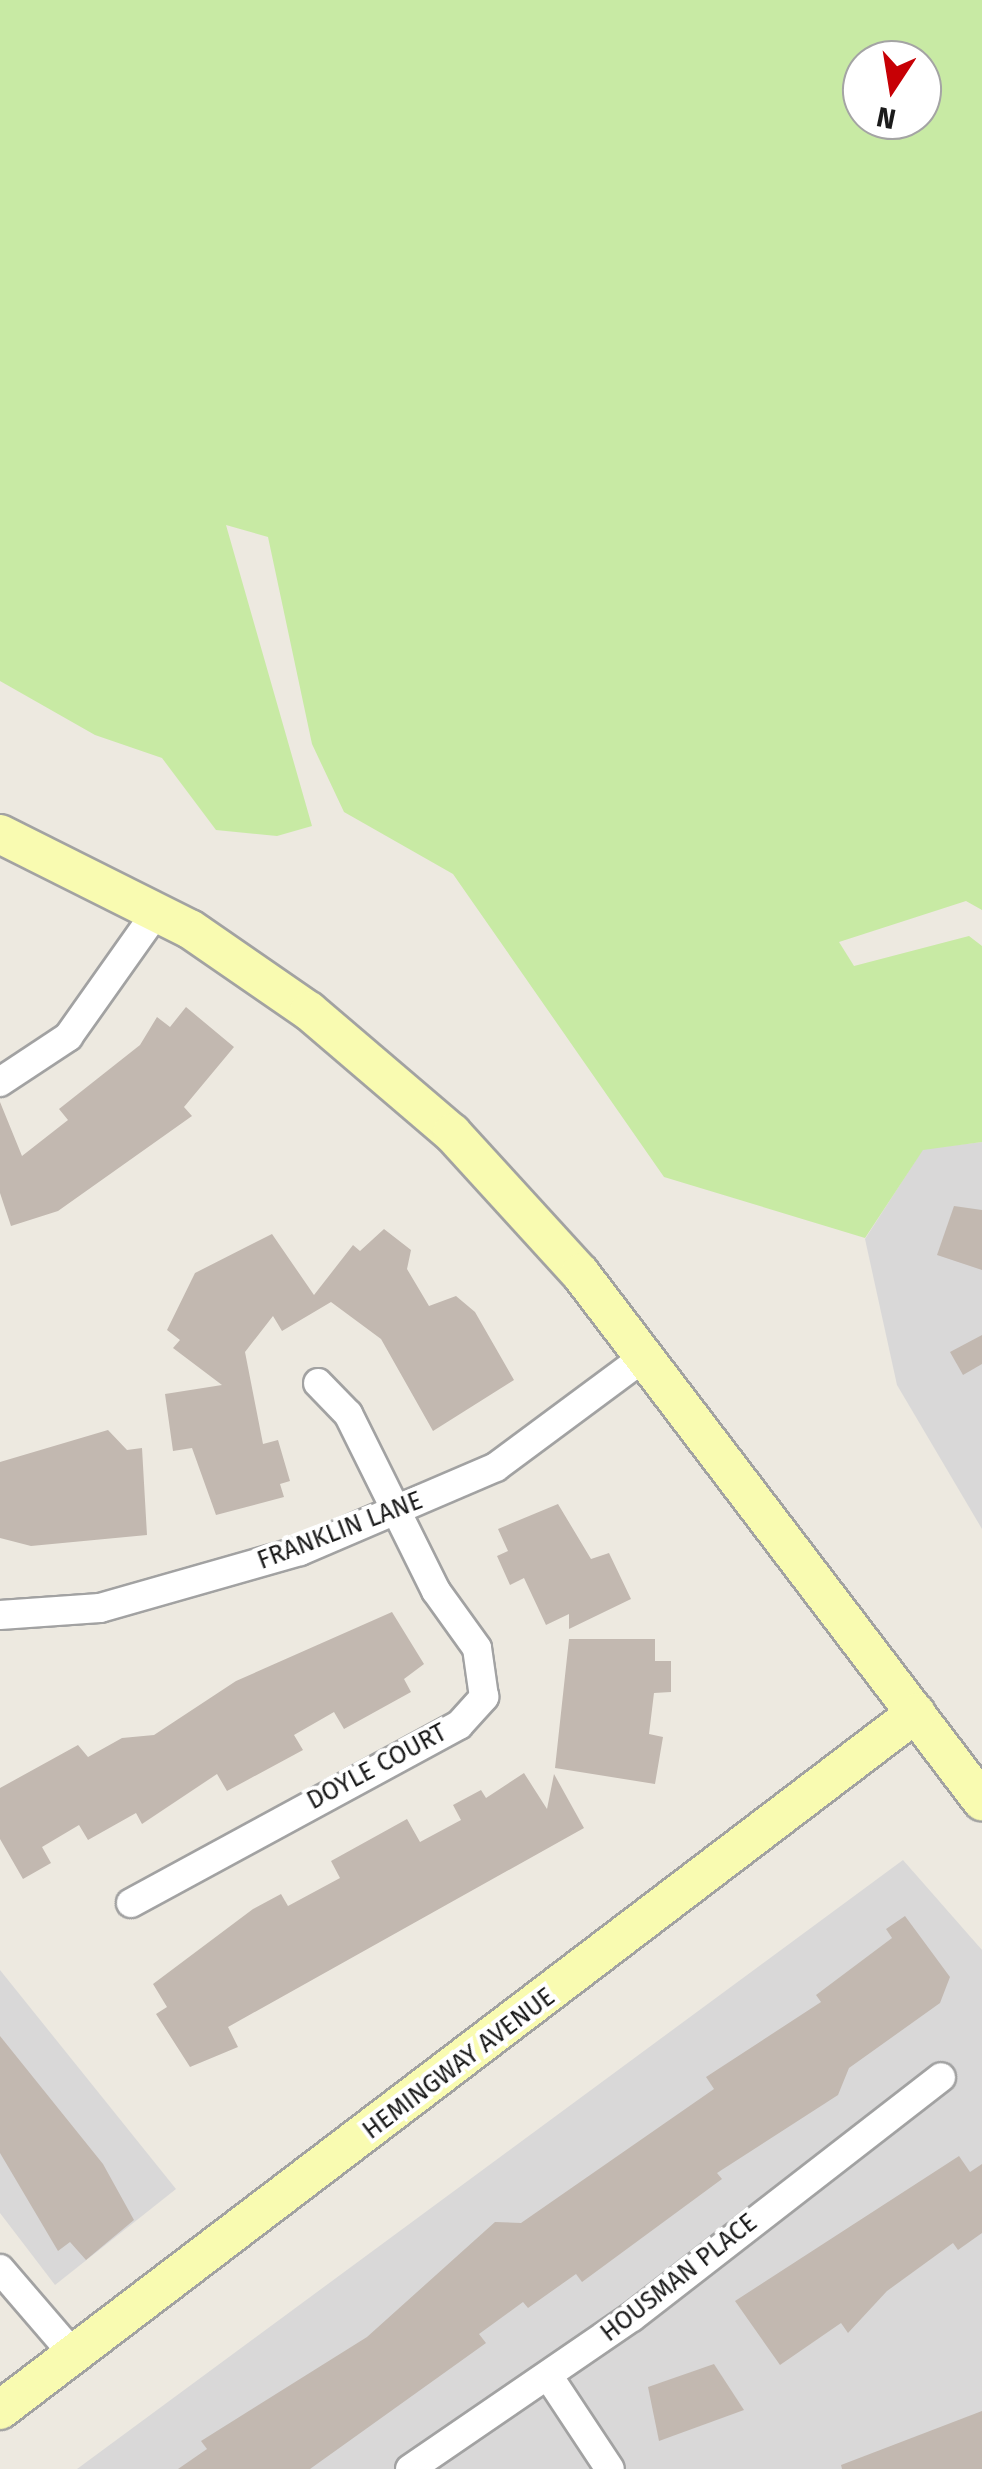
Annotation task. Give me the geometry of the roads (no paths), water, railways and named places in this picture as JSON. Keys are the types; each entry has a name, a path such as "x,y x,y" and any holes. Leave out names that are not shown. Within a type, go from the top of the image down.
{"main road":[{"path":"0,834 158,910 384,1070 518,1200 644,1357 982,1801"},
{"name":"HEMINGWAY AVENUE","path":"0,2410 916,1713"}],"street":[{"path":"0,1082 68,1037 158,910"},
{"name":"FRANKLIN LANE","path":"0,1615 100,1608 184,1586 398,1510 496,1467 644,1357"},
{"name":"DOYLE COURT","path":"132,1904 472,1715 487,1674 348,1414 318,1383"},
{"name":"HOUSMAN PLACE","path":"410,2469 549,2377 941,2077"},
{"path":"0,2269 72,2354"},
{"path":"549,2377 610,2469"}]}
